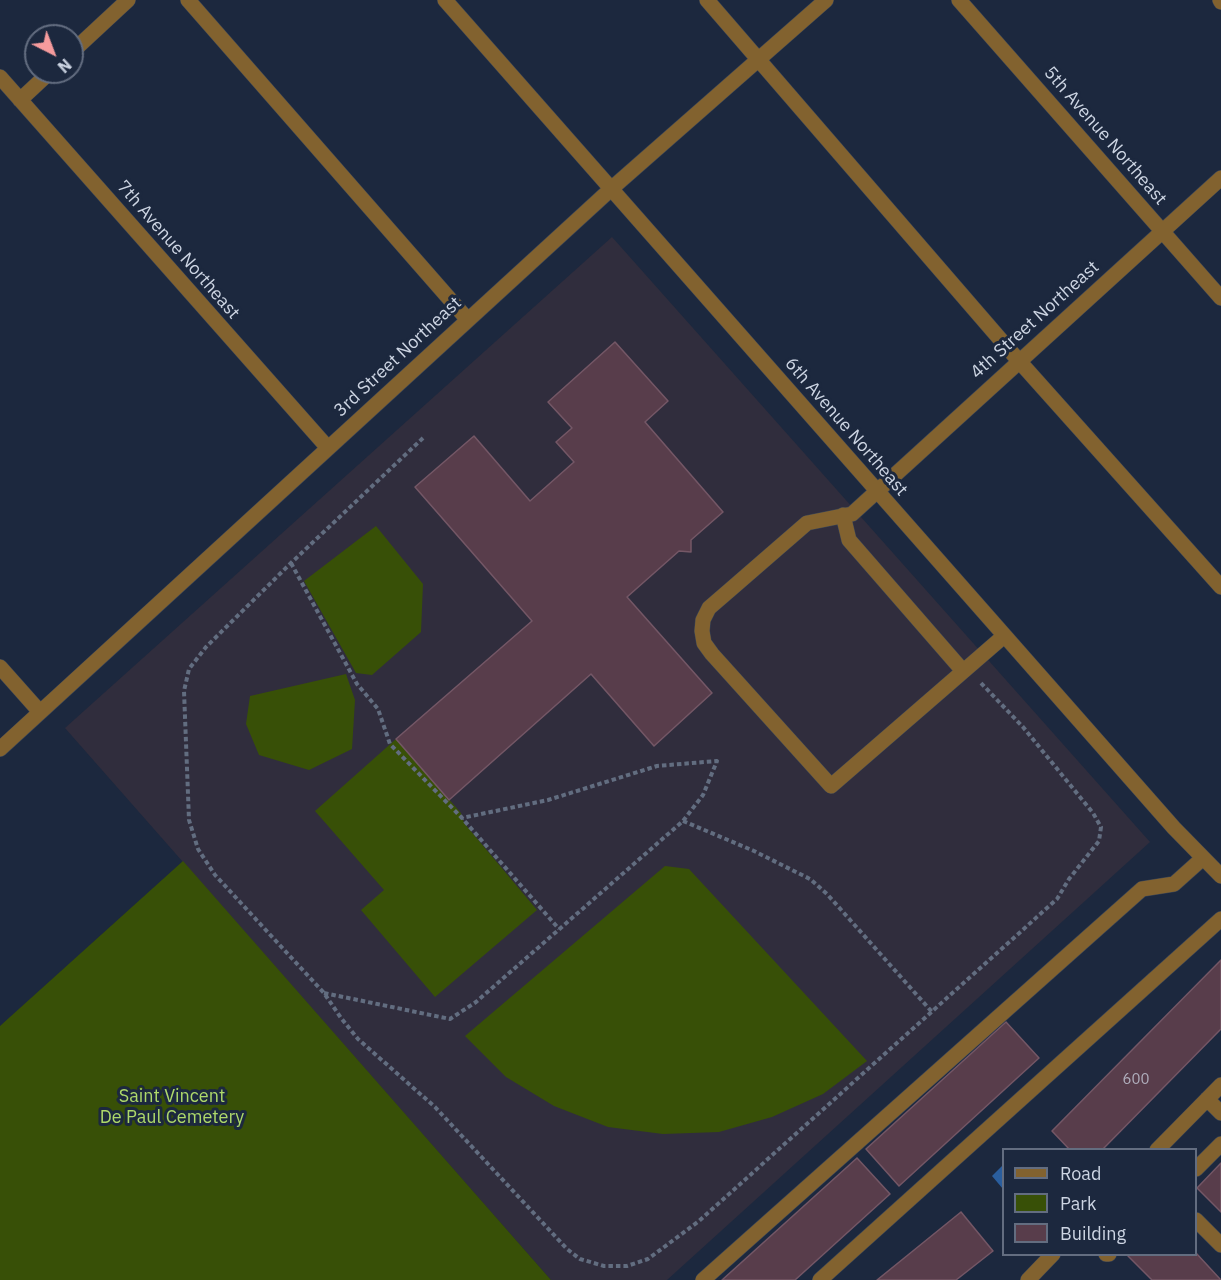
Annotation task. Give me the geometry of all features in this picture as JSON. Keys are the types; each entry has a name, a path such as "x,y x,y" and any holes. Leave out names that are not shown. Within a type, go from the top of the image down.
{"street":[{"path":"84,41 128,0"},
{"path":"188,0 468,320"},
{"name":"6th Avenue Northeast","path":"445,0 1173,828 1221,876"},
{"path":"707,0 1019,361 1221,587"},
{"name":"3rd Street Northeast","path":"0,749 610,189 826,0"},
{"name":"5th Avenue Northeast","path":"959,0 1221,298"},
{"name":"7th Avenue Northeast","path":"0,77 328,448"},
{"path":"20,100 37,84"},
{"name":"4th Street Northeast","path":"843,515 852,514 1221,178"},
{"path":"963,671 849,540 843,515 807,523 709,608 702,631 704,643 712,654 831,786 1004,636"},
{"path":"0,667 40,712"},
{"path":"703,1280 1142,889 1174,884 1203,858"},
{"path":"820,1280 1221,919"},
{"path":"1158,1148 1221,1085"},
{"path":"1207,1099 1221,1113"},
{"path":"1197,1168 1221,1144"},
{"path":"1197,1221 1221,1245"},
{"path":"1028,1280 1051,1256"}],"path":[{"path":"423,438 291,563 206,647 189,669 183,691 189,820 198,849 214,875 324,993 358,1039 435,1107 567,1250 580,1259 604,1266 627,1266 648,1259 670,1244 708,1213 1057,899 1068,879 1099,841 1101,827 1093,813 1023,727 979,681"},
{"path":"291,563 357,684 378,709 390,744 462,818 559,929"},
{"path":"324,993 450,1019 476,1002 683,821 703,795 717,761 657,766 548,800 462,818"},
{"path":"683,821 754,850 810,879 827,894 933,1012"}],"shaded area":[{"path":"612,237 1150,842 667,1280 551,1280 65,728"}],"green space":[{"path":"376,526 423,584 421,632 372,675 356,673 304,581"},
{"path":"346,674 355,700 352,749 309,770 259,755 246,724 250,696"},
{"path":"396,739 461,813 464,823 537,910 435,997 361,910 384,890 315,811"},
{"name":"Saint Vincent De Paul Cemetery","path":"183,861 551,1280 0,1280 0,1026"},
{"path":"665,866 689,869 867,1061 823,1094 772,1117 719,1132 663,1134 608,1127 554,1106 506,1077 465,1036"}],"water":[{"path":"1002,1166 1002,1188 992,1176"}],"building":[{"path":"615,342 668,401 645,422 723,512 691,540 691,552 679,551 627,597 712,693 654,746 591,674 449,800 396,739 532,621 415,487 474,436 530,501 574,462 556,442 572,428 548,402"},
{"path":"1221,960 1221,1029 1104,1148 1068,1148 1052,1131"},
{"path":"1006,1022 1039,1058 899,1186 866,1149"},
{"path":"857,1158 890,1194 795,1280 722,1280"},
{"path":"1221,1163 1221,1212 1197,1188"},
{"path":"961,1212 993,1251 956,1280 877,1280"},
{"path":"1197,1254 1221,1280 1152,1280 1128,1256 1197,1256"}]}
